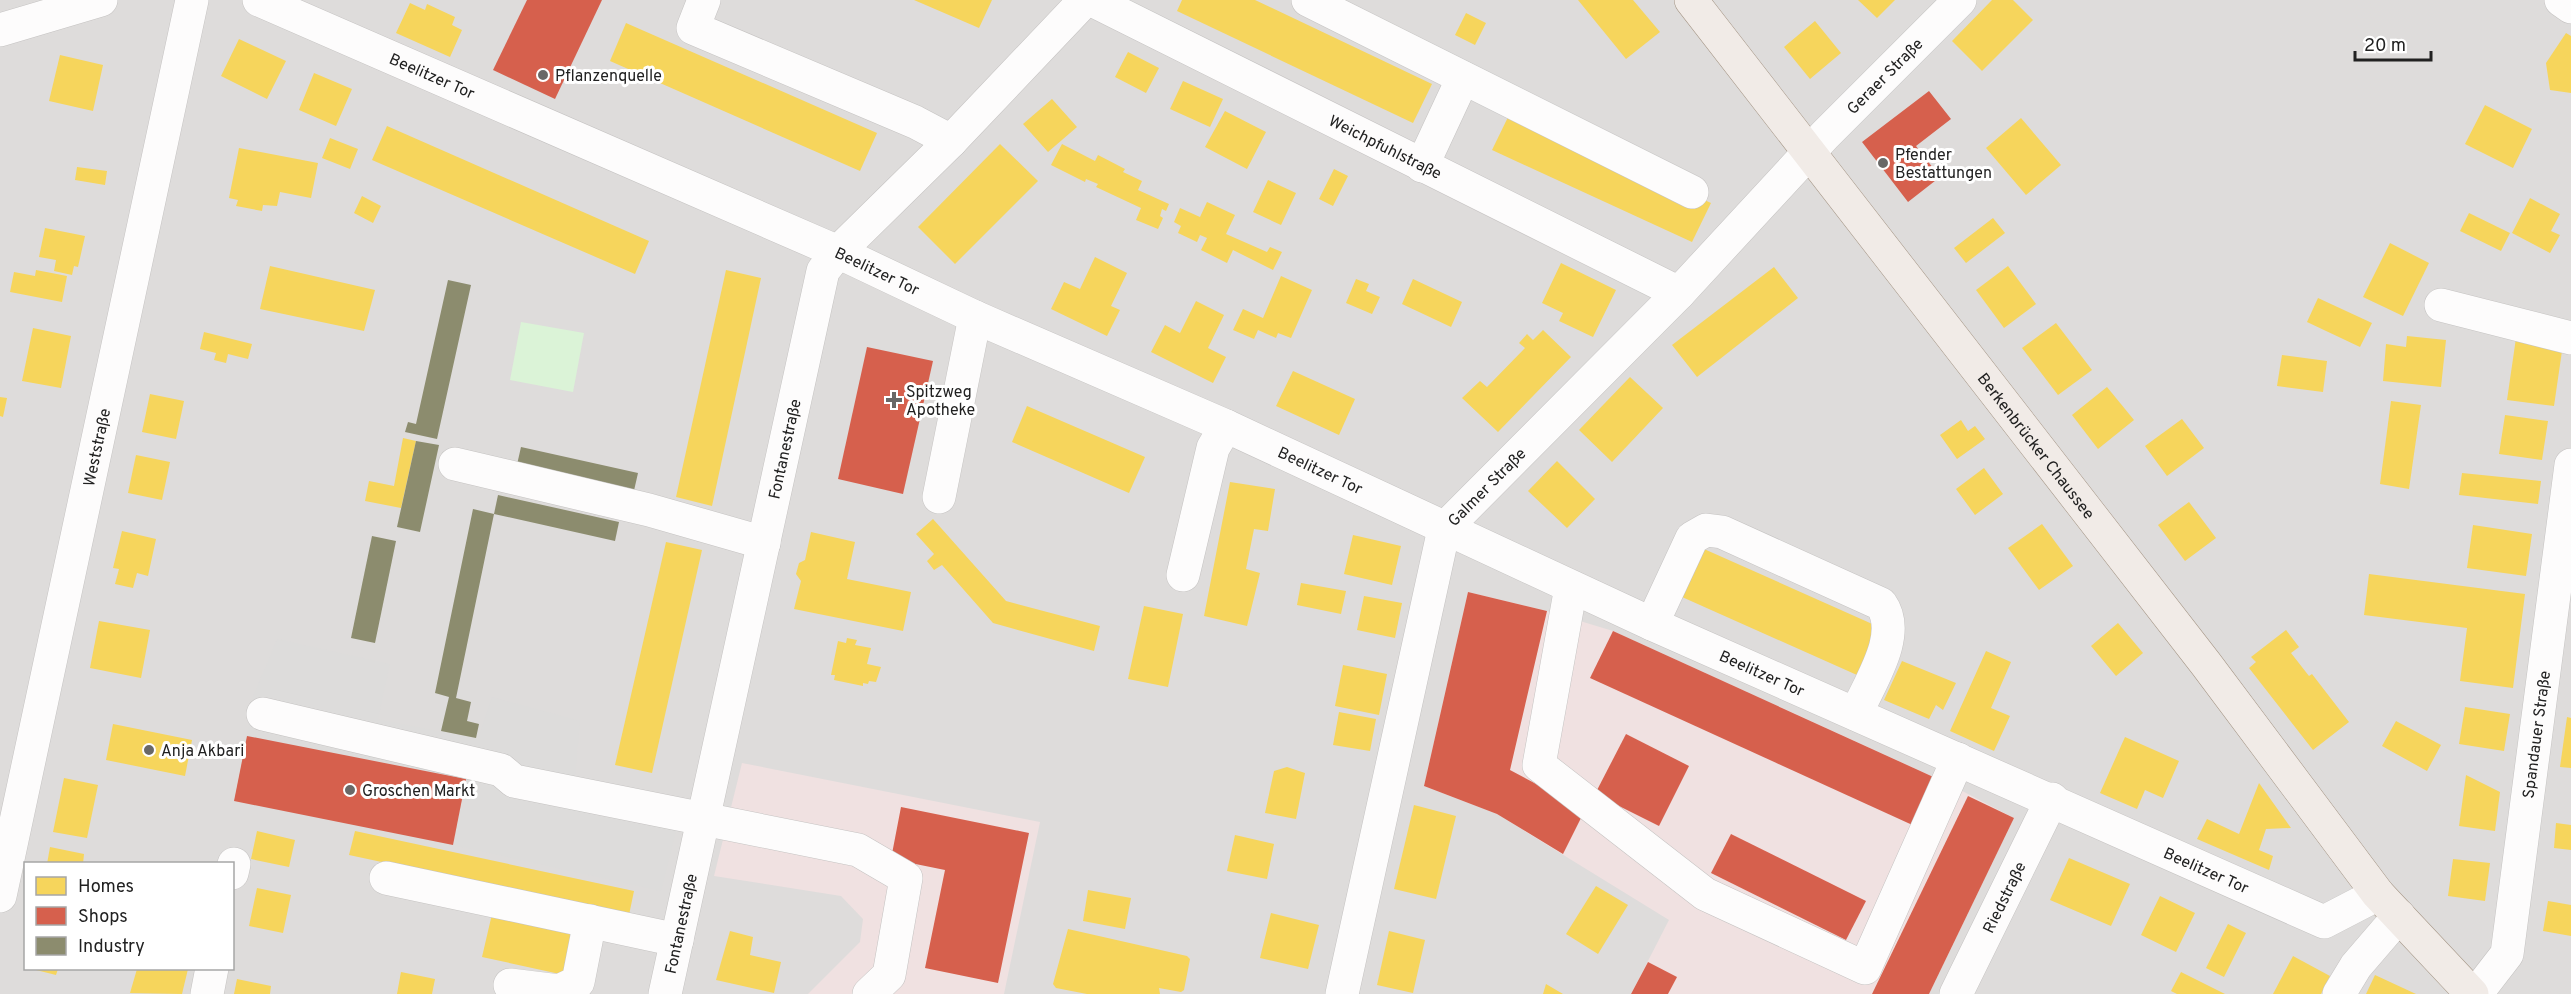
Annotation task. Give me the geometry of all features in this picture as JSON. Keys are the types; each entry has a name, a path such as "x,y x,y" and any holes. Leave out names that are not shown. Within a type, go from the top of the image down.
{"main road":[{"name":"Berkenbrücker Chaussee","path":"1691,0 2206,664 2389,905 2472,994"}],"street":[{"path":"0,30 101,0"},
{"name":"Weststraße","path":"24,900 0,895 192,0"},
{"name":"Beelitzer Tor","path":"259,0 838,252 975,317 1226,426 1652,624 2324,922 2389,905"},
{"path":"704,0 693,28 915,122 951,141"},
{"name":"Fontanestraße","path":"664,994 823,271 838,252 951,141 1085,0"},
{"name":"Weichpfuhlstraße","path":"1092,0 1679,293"},
{"path":"1308,0 1692,192"},
{"name":"Geraer Straße","path":"1810,153 1960,0"},
{"path":"2561,0 2571,7"},
{"path":"1422,166 1463,78"},
{"name":"Galmer Straße","path":"1345,993 1444,529 1679,293 1810,153"},
{"path":"2441,305 2571,338"},
{"path":"939,498 975,317"},
{"path":"1183,575 1213,448 1226,426"},
{"path":"455,464 650,510 764,543"},
{"name":"Spandauer Straße","path":"2476,994 2507,954 2571,465"},
{"path":"1652,624 1692,538 1706,530 1722,532 1881,604 1887,611 1890,633 1856,714"},
{"path":"1571,587 1539,765 1705,894 1865,968 1958,759"},
{"path":"263,714 501,770 514,781 858,850 906,878 889,975 869,994"},
{"name":"Riedstraße","path":"1956,994 2052,800"},
{"path":"386,878 677,939"},
{"path":"2339,994 2389,905"},
{"path":"510,986 559,991 578,982 590,921"},
{"path":"207,994 212,970"}],"shaded area":[{"path":"0,0 2571,0 2571,994 0,994"},
{"path":"1468,592 1547,611 1613,631 1947,783 2014,818 1929,994 1631,994 1669,920 1497,814 1424,786"},
{"path":"277,639 390,664 378,719 478,739 492,697 580,721 575,779 684,799 661,891 453,845 466,779 247,736 253,697"},
{"path":"742,763 1040,822 1004,994 808,994 860,942 863,919 841,896 714,876"}],"green space":[{"path":"521,322 584,333 573,392 510,380"}],"building: Homes":[{"path":"914,0 992,0 979,28"},
{"path":"1182,0 1255,0 1432,84 1413,123 1177,11"},
{"path":"1578,0 1633,0 1660,32 1626,59"},
{"path":"1858,0 1895,0 1877,18"},
{"path":"1992,0 2013,0 2033,20 1982,71 1952,41"},
{"path":"410,3 425,10 427,4 455,17 452,25 462,30 450,57 396,33"},
{"path":"1466,13 1486,23 1475,45 1455,35"},
{"path":"1815,21 1841,53 1810,79 1784,47"},
{"path":"626,23 877,133 860,171 610,61"},
{"path":"2566,33 2571,36 2571,93 2550,90 2546,63"},
{"path":"239,39 286,61 267,99 221,76"},
{"path":"1128,52 1159,68 1146,93 1115,77"},
{"path":"60,55 103,65 93,111 49,101"},
{"path":"314,73 352,89 336,126 299,110"},
{"path":"1183,81 1223,99 1210,127 1170,109"},
{"path":"1052,99 1077,127 1048,152 1023,124"},
{"path":"2485,105 2532,129 2513,168 2465,144"},
{"path":"1225,111 1266,132 1247,169 1205,147"},
{"path":"1511,111 1711,203 1692,242 1492,150"},
{"path":"2021,118 2061,165 2026,195 1986,148"},
{"path":"387,126 649,241 635,274 372,160"},
{"path":"330,138 358,149 350,169 322,158"},
{"path":"1000,144 1038,181 955,264 918,227"},
{"path":"1062,144 1095,161 1098,155 1125,169 1123,172 1142,181 1138,190 1169,204 1166,211 1162,209 1160,216 1163,218 1158,229 1136,220 1141,208 1096,187 1098,184 1086,179 1085,182 1051,165"},
{"path":"239,148 318,163 311,198 280,192 277,206 263,205 262,211 236,206 238,200 229,198"},
{"path":"77,167 107,171 105,185 75,180"},
{"path":"1334,169 1348,176 1333,206 1319,199"},
{"path":"1268,180 1296,193 1281,225 1253,212"},
{"path":"362,196 381,206 373,223 354,213"},
{"path":"2530,198 2560,214 2551,231 2560,235 2550,253 2512,233"},
{"path":"1207,202 1235,215 1226,234 1267,252 1270,247 1282,252 1273,270 1233,250 1227,263 1201,250 1207,238 1200,235 1197,242 1178,233 1181,226 1174,222 1180,208 1200,217"},
{"path":"2469,213 2510,233 2501,251 2460,231"},
{"path":"1993,218 2005,233 1966,263 1954,248"},
{"path":"45,228 85,236 78,267 74,266 72,275 54,271 56,260 39,257"},
{"path":"2390,243 2429,263 2403,316 2363,297"},
{"path":"1095,257 1127,273 1111,306 1120,310 1107,336 1051,309 1064,282 1080,289"},
{"path":"1561,263 1616,290 1593,337 1559,321 1563,313 1542,303"},
{"path":"270,266 375,290 364,331 260,309"},
{"path":"2008,266 2036,304 2004,328 1976,290"},
{"path":"1774,267 1798,298 1697,377 1672,345"},
{"path":"36,270 67,276 62,302 10,292 14,272 35,276"},
{"path":"726,270 761,278 712,506 676,497"},
{"path":"1281,276 1312,290 1291,338 1278,333 1276,338 1258,330 1254,339 1233,330 1243,309 1263,318"},
{"path":"1356,279 1369,284 1366,291 1380,297 1372,314 1346,303"},
{"path":"1413,279 1462,302 1451,327 1402,304"},
{"path":"2318,298 2372,323 2360,347 2307,322"},
{"path":"1196,301 1224,315 1208,348 1226,357 1213,383 1151,352 1165,325 1180,333"},
{"path":"2056,323 2092,370 2058,395 2022,348"},
{"path":"33,328 71,336 61,388 22,381"},
{"path":"1543,330 1571,357 1498,432 1462,398 1480,381 1487,387 1525,348 1519,343 1527,334 1533,340"},
{"path":"204,332 252,344 248,359 228,354 226,363 214,360 216,353 200,349"},
{"path":"2407,336 2446,340 2441,387 2383,381 2386,344 2406,347"},
{"path":"2516,338 2563,344 2554,406 2507,400"},
{"path":"2282,355 2327,361 2323,392 2277,386"},
{"path":"1293,371 1355,399 1339,435 1276,406"},
{"path":"1630,377 1663,408 1612,462 1579,430"},
{"path":"2107,387 2134,420 2098,449 2072,415"},
{"path":"150,394 184,401 176,439 142,432"},
{"path":"0,397 7,398 3,417 0,416"},
{"path":"2391,401 2421,405 2409,489 2380,484"},
{"path":"1027,406 1145,457 1129,493 1012,442"},
{"path":"2505,415 2548,421 2542,460 2499,454"},
{"path":"2182,419 2204,448 2167,476 2145,446"},
{"path":"1961,420 1968,431 1975,426 1985,439 1957,459 1940,435"},
{"path":"403,438 416,441 401,508 365,501 369,481 394,486"},
{"path":"136,455 170,462 162,500 128,493"},
{"path":"1557,461 1595,499 1567,528 1528,491"},
{"path":"1984,468 2003,494 1975,515 1956,489"},
{"path":"2462,473 2541,481 2538,504 2459,495"},
{"path":"1230,482 1275,489 1268,531 1254,529 1246,569 1260,573 1247,626 1204,616"},
{"path":"2189,502 2216,538 2185,561 2158,525"},
{"path":"933,519 1006,601 1100,626 1094,651 993,623 942,565 934,570 927,561 934,554 916,534"},
{"path":"2042,524 2073,566 2039,590 2008,548"},
{"path":"2473,525 2532,534 2526,576 2467,568"},
{"path":"122,531 156,539 148,576 137,573 133,588 115,584 119,569 113,568"},
{"path":"811,532 855,542 847,579 911,592 903,631 794,609 801,581 796,574 799,563 805,560"},
{"path":"1353,535 1401,546 1392,585 1344,574"},
{"path":"666,542 702,550 652,773 615,765"},
{"path":"1704,549 1879,627 1857,675 1682,597"},
{"path":"2369,574 2525,594 2513,688 2460,681 2467,628 2364,615"},
{"path":"1301,583 1346,591 1341,614 1297,605"},
{"path":"1364,596 1402,603 1395,638 1357,630"},
{"path":"1144,606 1183,614 1168,687 1128,679"},
{"path":"99,621 150,630 141,678 90,668"},
{"path":"2118,623 2143,653 2116,676 2091,646"},
{"path":"2286,630 2299,647 2291,653 2309,676 2312,674 2349,722 2313,750 2249,668 2256,662 2251,657"},
{"path":"847,638 857,640 855,645 871,648 867,664 881,667 876,682 869,681 868,684 863,683 863,686 834,680 835,675 831,675 838,641 846,643"},
{"path":"1986,651 2011,662 1991,708 2010,716 1994,751 1950,731"},
{"path":"1902,661 1956,683 1943,710 1936,705 1929,719 1884,700"},
{"path":"1343,665 1387,674 1379,715 1335,706"},
{"path":"2465,707 2510,714 2504,751 2459,744"},
{"path":"1339,712 1376,719 1370,751 1333,745"},
{"path":"2567,717 2571,718 2571,768 2560,767"},
{"path":"2396,721 2441,745 2427,771 2382,746"},
{"name":"Anja Akbari","path":"113,724 192,740 185,776 106,760"},
{"path":"2125,737 2179,761 2163,798 2145,790 2137,809 2100,793"},
{"path":"1287,767 1305,773 1296,819 1265,813 1274,771"},
{"path":"2466,775 2500,792 2495,831 2459,826"},
{"path":"64,778 98,785 87,838 53,832"},
{"path":"2259,783 2291,828 2266,829 2259,850 2273,856 2269,870 2197,839 2207,819 2239,834"},
{"path":"1414,805 1456,816 1436,899 1394,889"},
{"path":"2556,823 2571,825 2571,850 2554,848"},
{"path":"257,831 295,840 289,867 251,859"},
{"path":"355,831 634,891 629,915 349,855"},
{"path":"1235,835 1274,844 1267,879 1227,871"},
{"path":"50,847 84,854 83,862 47,862"},
{"path":"2069,858 2130,884 2111,926 2050,900"},
{"path":"2453,859 2490,863 2485,901 2448,896"},
{"path":"1596,886 1628,905 1598,954 1566,934"},
{"path":"257,888 291,895 283,933 249,926"},
{"path":"1088,890 1131,898 1125,929 1083,921"},
{"path":"2160,896 2195,913 2176,952 2141,935"},
{"path":"2548,901 2571,905 2571,936 2543,931"},
{"path":"1271,913 1319,925 1308,969 1260,958"},
{"path":"492,914 579,933 569,976 482,957"},
{"path":"2228,924 2246,933 2224,977 2206,968"},
{"path":"1068,929 1187,956 1190,959 1184,990 1181,992 1159,988 1160,994 1087,994 1056,988 1053,984"},
{"path":"730,931 753,937 750,955 781,962 774,993 716,980"},
{"path":"1389,931 1425,940 1413,993 1377,985"},
{"path":"2293,956 2330,976 2321,994 2273,994"},
{"path":"36,970 58,970 56,975"},
{"path":"137,970 188,970 182,994 130,993"},
{"path":"401,972 435,979 432,994 397,994"},
{"path":"2181,972 2225,994 2177,994 2171,991"},
{"path":"2375,975 2416,994 2366,994"},
{"path":"237,979 271,986 270,994 234,994"},
{"path":"1546,984 1563,994 1543,994"}],"building: Shops":[{"path":"527,0 602,0 555,99 493,70"},
{"path":"1929,91 1951,119 1916,146 1940,177 1908,202 1862,142"},
{"path":"867,347 933,361 903,494 838,479"},
{"path":"1468,592 1547,611 1510,770 1585,810 1563,854 1497,814 1424,786"},
{"path":"1613,631 1940,780 1919,828 1590,678"},
{"path":"1626,734 1689,766 1659,826 1595,794"},
{"name":"Groschen Markt","path":"247,736 466,779 453,845 234,801"},
{"path":"1968,796 2014,818 1929,994 1872,994"},
{"path":"901,807 1029,833 998,983 925,968 945,870 891,859"},
{"path":"1731,834 1866,901 1846,940 1711,873"},
{"path":"1648,962 1677,977 1668,994 1631,994"}],"building: Industry":[{"path":"448,280 471,285 437,439 405,432 408,422 416,424"},
{"path":"416,441 439,445 420,532 397,527"},
{"path":"521,447 638,473 633,495 516,469"},
{"path":"498,495 619,522 615,541 494,514"},
{"path":"473,509 494,514 456,698 471,702 467,721 479,724 476,738 441,731 449,697 435,693"},
{"path":"372,536 396,541 375,643 351,638"}],"place":[{"name":"Pflanzenquelle","path":"543,75"},
{"name":"Pfender Bestattungen","path":"1883,163"},
{"name":"Spitzweg Apotheke","path":"894,400"},
{"name":"Anja Akbari","path":"149,750"},
{"name":"Groschen Markt","path":"350,790"}]}
